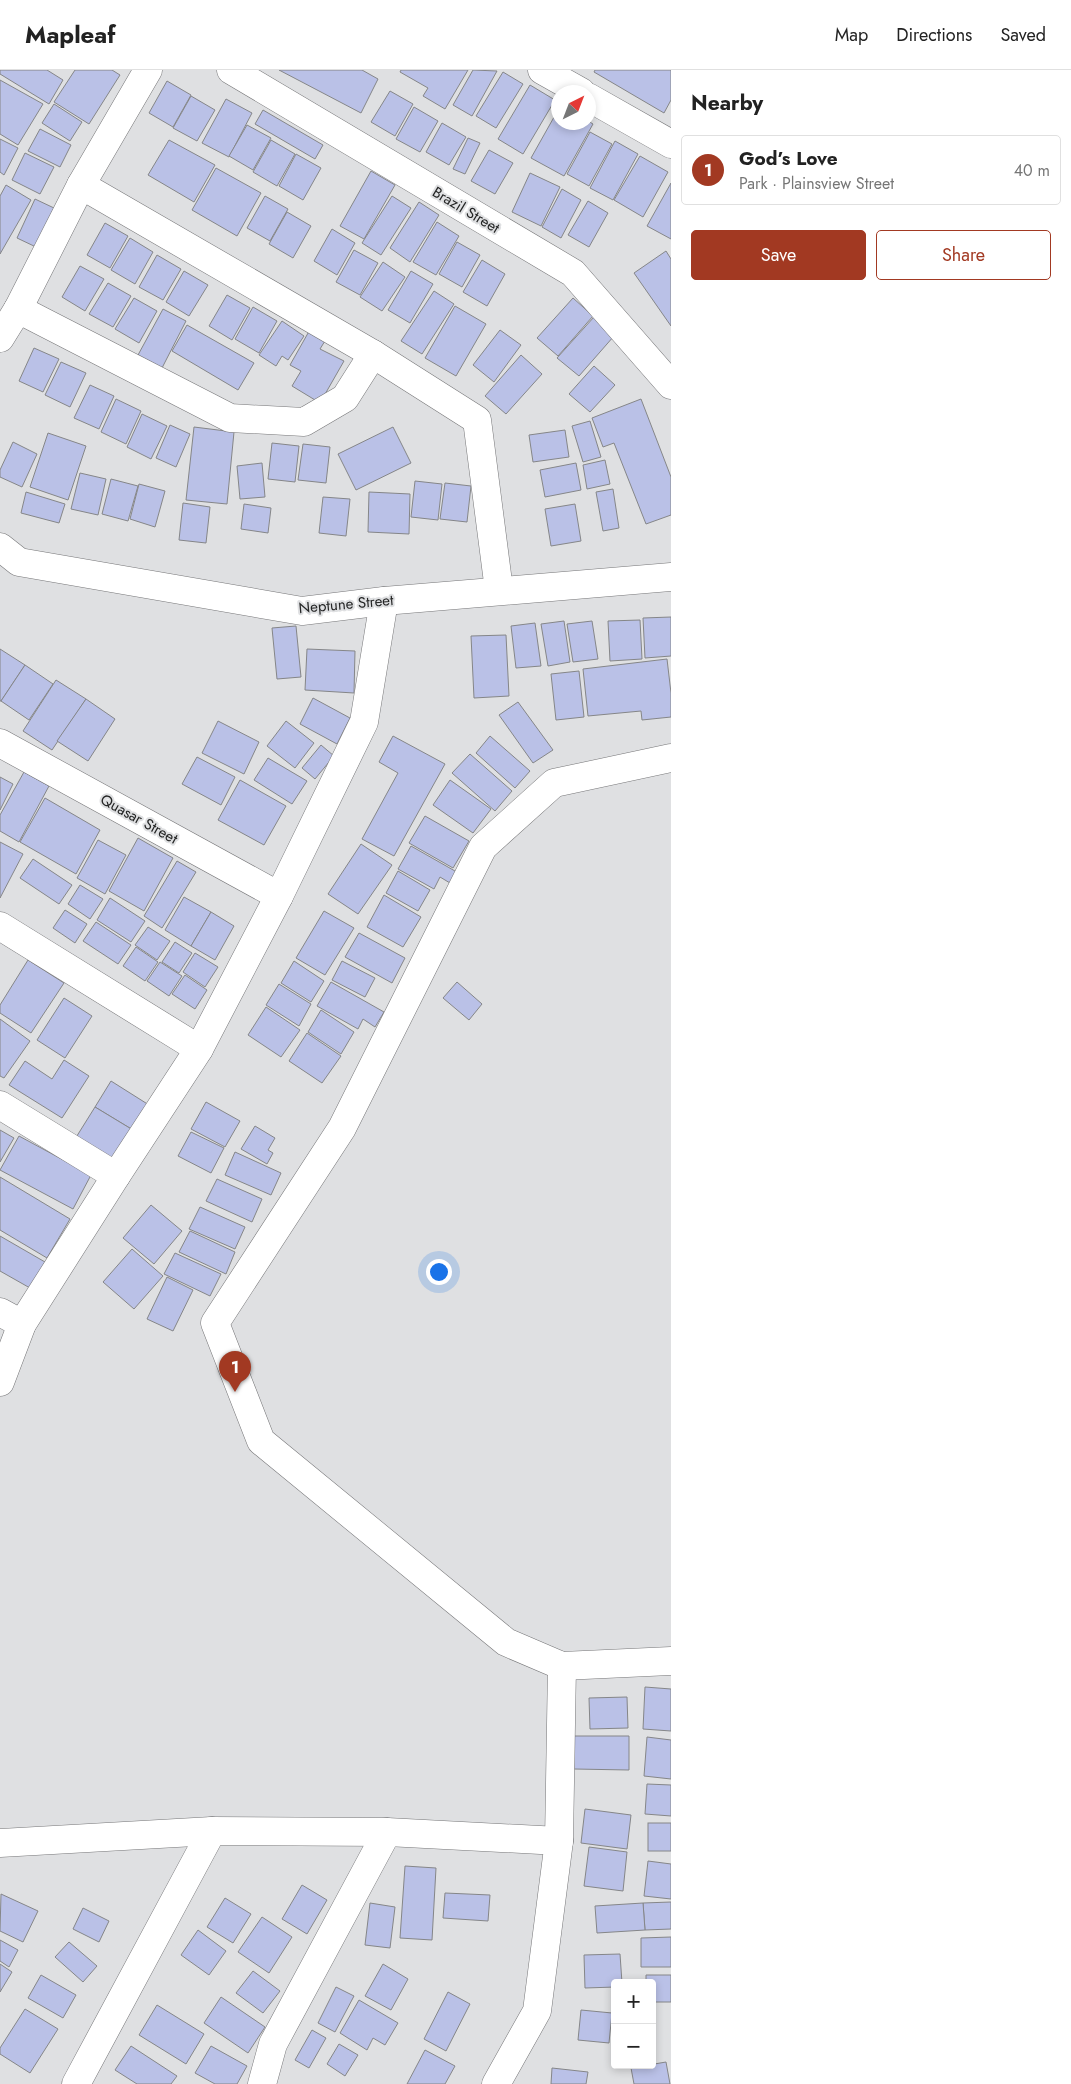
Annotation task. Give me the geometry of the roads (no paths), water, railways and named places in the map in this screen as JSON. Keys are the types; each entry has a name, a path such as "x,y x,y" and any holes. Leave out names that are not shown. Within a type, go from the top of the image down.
{"street":[{"path":"0,338 18,309 81,185 148,70"},
{"name":"Brazil Street","path":"231,70 573,273 671,386"},
{"path":"542,70 569,85"},
{"path":"596,102 671,144"},
{"path":"81,185 373,354 476,420 499,590"},
{"path":"18,309 230,418 304,422 345,398 373,354"},
{"name":"Neptune Street","path":"0,547 19,562 302,611 499,590 671,577"},
{"path":"0,1382 11,1318 116,1176 199,1049 279,896 364,722 384,601"},
{"name":"Quasar Street","path":"0,743 279,896"},
{"path":"671,758 554,783 483,847 342,1128 215,1323 261,1441 506,1642 562,1666 671,1661"},
{"path":"0,926 199,1049"},
{"path":"0,1105 116,1176"},
{"path":"496,2084 537,2011 559,1841 562,1666"},
{"path":"0,1843 212,1831 387,1832 559,1841"},
{"path":"76,2084 212,1831"},
{"path":"262,2084 273,2044 387,1832"}],"place":[{"name":"God’s Love","path":"235,1392"}]}
